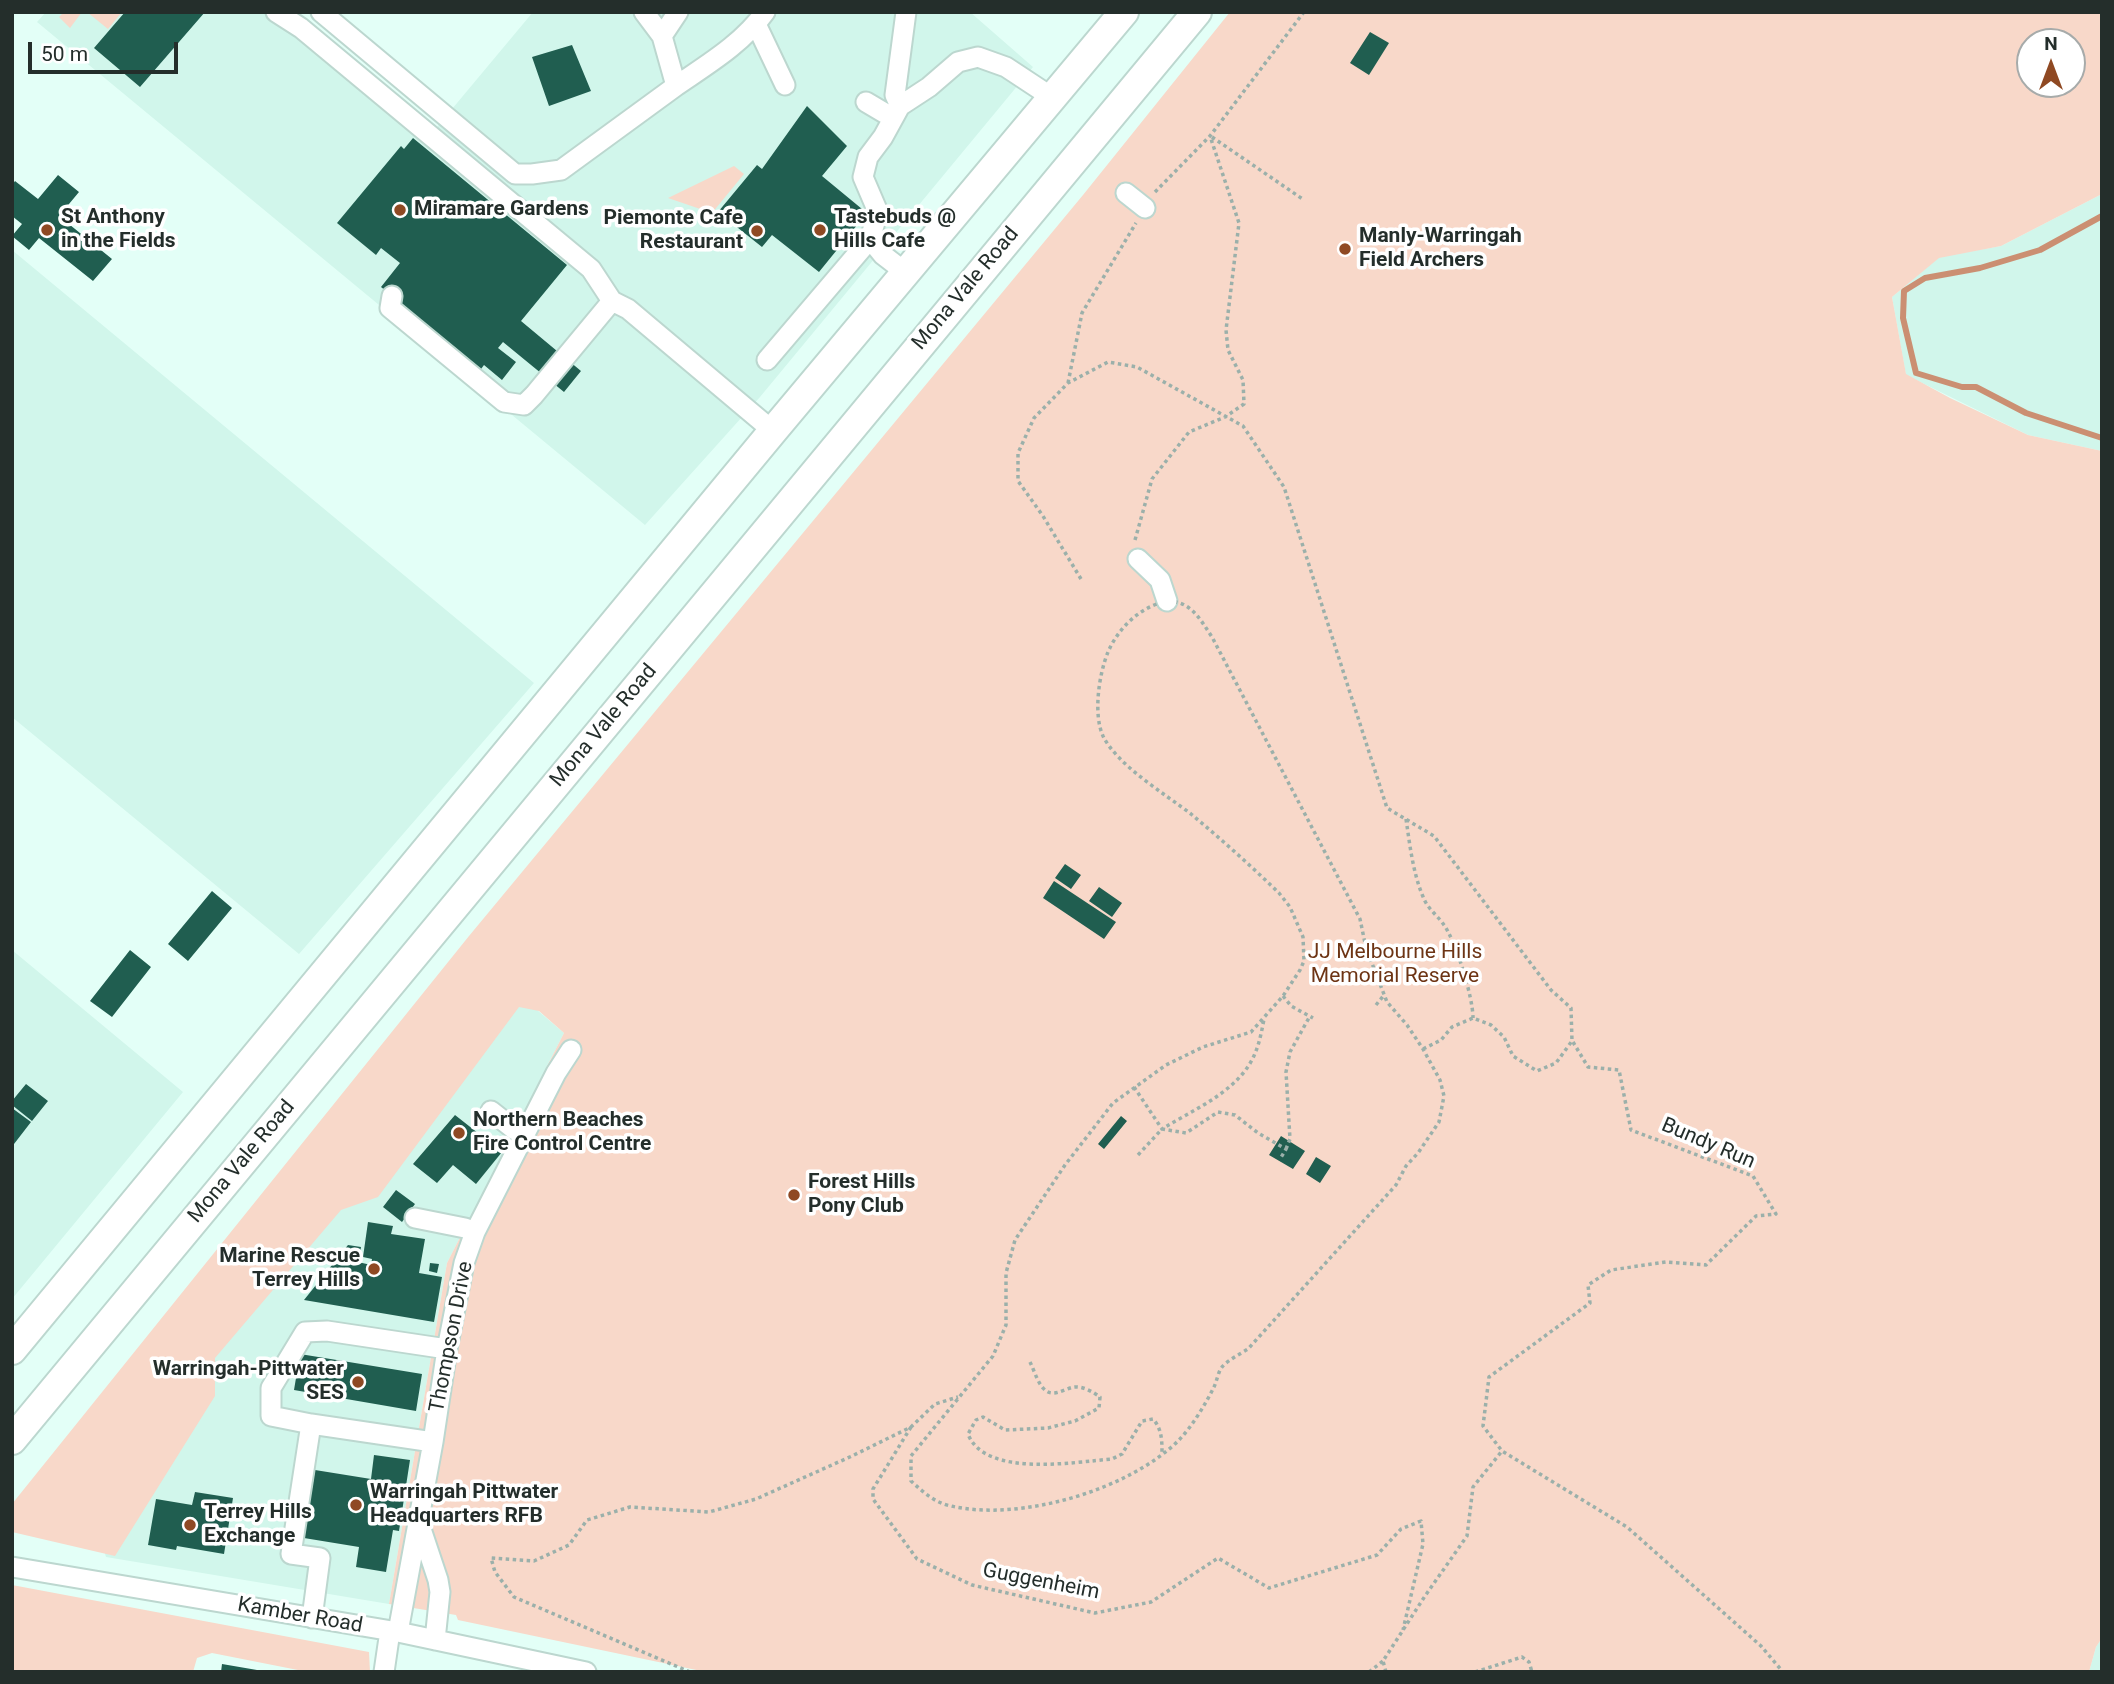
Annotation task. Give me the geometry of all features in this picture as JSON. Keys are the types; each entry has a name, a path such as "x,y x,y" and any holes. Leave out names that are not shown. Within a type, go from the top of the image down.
{"highway":[{"path":"12,1350 772,431 1124,12"},
{"name":"Mona Vale Road","path":"12,1440 1197,12"}],"street":[{"path":"321,12 515,174 561,170 733,47 761,18 785,85"},
{"path":"644,12 662,36 676,86"},
{"path":"662,36 678,12"},
{"path":"897,112 895,95 906,12"},
{"path":"279,14 301,28 591,270 612,301 628,309 772,431"},
{"path":"767,360 870,239 878,212 863,177 868,157 897,112 958,62 978,57 1006,66 1053,98"},
{"path":"866,102 897,112"},
{"path":"1126,193 1145,208"},
{"path":"870,239 883,255 905,272"},
{"path":"392,296 390,308 504,402 523,405 612,301"},
{"path":"1134,552 1160,580 1167,601"},
{"name":"Thompson Drive","path":"384,1672 418,1522 464,1263 475,1233 555,1073 571,1050"},
{"path":"491,1111 525,1135"},
{"path":"415,1218 465,1228 475,1233"},
{"path":"433,1442 271,1416 271,1388 305,1332 327,1331 447,1349"},
{"path":"311,1424 292,1554 320,1558 312,1618"},
{"name":"Thompson Drive","path":"418,1522 440,1592 435,1640"},
{"name":"Kamber Road","path":"12,1567 394,1632 586,1672"}],"path":[{"path":"1068,383 1082,313 1157,188 1210,136 1304,12"},
{"path":"1210,136 1304,200"},
{"path":"1134,552 1152,479 1189,432 1225,417 1244,404 1243,380 1228,350 1226,330 1239,223 1210,136"},
{"path":"1081,579 1043,516 1018,481 1018,453 1034,418 1068,383 1108,362 1137,367 1243,426 1284,487 1387,808 1434,836 1551,990 1570,1008 1572,1041 1556,1063 1536,1071 1513,1055 1504,1037 1491,1024 1473,1018 1452,1027 1441,1040 1423,1049"},
{"path":"1167,601 1178,601 1192,610 1212,637 1360,919 1366,948 1387,1002 1407,1025 1440,1080 1444,1096 1439,1122 1406,1166 1396,1185 1248,1349 1220,1368 1216,1385 1178,1441 1131,1475 1070,1499 1015,1509 985,1510 950,1506 930,1498 911,1481 911,1456 993,1356 1006,1325 1006,1273 1015,1240 1065,1166 1113,1103 1166,1065 1191,1052 1251,1032 1283,996 1304,961 1303,937 1290,906 1258,873 1119,758 1110,748 1100,725 1097,712 1104,661 1112,644 1130,621 1146,609 1167,601"},
{"path":"1406,819 1413,862 1424,901 1446,927 1466,979 1473,1018"},
{"path":"1376,1004 1384,995"},
{"path":"1280,1159 1290,1139 1286,1072 1290,1052 1311,1017 1292,1006 1283,996"},
{"path":"1139,1156 1162,1129 1225,1090 1248,1066 1260,1042 1265,1016"},
{"name":"Bundy Run","path":"1502,1451 1483,1426 1489,1377 1590,1303 1588,1285 1611,1270 1666,1262 1706,1265 1756,1216 1776,1214 1753,1177 1631,1130 1619,1069 1588,1066 1572,1041"},
{"path":"1134,1087 1162,1129 1186,1133 1218,1112 1235,1115 1258,1133 1286,1149"},
{"path":"1030,1362 1045,1391 1054,1394 1076,1386 1090,1390 1100,1397 1099,1408 1075,1421 1048,1428 1005,1430 982,1417 976,1420 968,1434 972,1444 985,1454 1020,1464 1112,1459 1122,1454 1142,1421 1153,1419 1162,1436 1162,1453"},
{"path":"690,1672 514,1597 495,1572 491,1558 534,1561 569,1545 587,1520 630,1507 709,1512 755,1499 911,1427 935,1404 960,1397"},
{"name":"Guggenheim","path":"911,1427 873,1489 873,1499 917,1559 972,1585 1095,1613 1151,1602 1219,1558 1269,1588 1377,1555 1401,1529 1422,1521 1423,1544 1403,1630"},
{"path":"1369,1672 1383,1661 1467,1536 1473,1487 1502,1451 1627,1527 1761,1646 1783,1672"},
{"path":"1475,1672 1522,1657 1529,1662 1532,1672"},
{"path":"1383,1661 1386,1672"}],"shaded area":[{"path":"46,12 299,12 437,127 533,12 970,12 1033,67 760,397 645,525 37,22"},
{"path":"2102,194 2102,451 2028,435 1906,375 1892,297 1939,257 2001,246"},
{"path":"12,250 534,683 299,954 12,717"},
{"path":"12,950 183,1092 12,1299"},
{"path":"475,957 564,1033 447,1263 389,1604 106,1557 63,1453"},
{"path":"2102,1638 2102,1672 2089,1672 2096,1647"}],"green space":[{"path":"64,12 82,12 70,28 59,17"},
{"path":"87,12 122,12 108,29"},
{"name":"JJ Melbourne Hills Memorial Reserve","path":"1230,12 2102,12 2102,194 2001,246 1939,258 1892,297 1906,374 2028,435 2102,451 2102,1638 2096,1647 2089,1672 706,1672 458,1620 456,1615 389,1604 447,1263 564,1033 539,1011 519,1007 378,1197 341,1210 215,1358 215,1396 115,1556 12,1532 12,1504 469,936 1083,195"},
{"path":"734,166 744,174 712,213 668,198"},
{"path":"12,1585 369,1652 370,1672 308,1672 212,1653 197,1658 193,1672 12,1672"}],"building":[{"path":"125,12 205,12 140,87 94,48"},
{"path":"1370,32 1389,43 1369,75 1350,63"},
{"path":"572,45 591,91 549,106 532,57"},
{"path":"807,106 847,146 822,176 862,209 857,215 862,219 819,272 772,235 762,247 718,212 757,165 762,169"},
{"path":"413,138 567,265 521,321 581,371 564,392 503,342 498,348 516,362 502,380 484,365 481,369 381,287 400,263 381,248 376,255 337,223 401,146 404,149"},
{"name":"St Anthony in the Fields","path":"58,175 79,192 59,216 112,259 93,281 39,238 29,250 12,236 22,224 12,216 12,185 15,181 38,199"},
{"path":"1065,864 1081,875 1071,889 1055,878"},
{"path":"1054,881 1116,922 1104,939 1043,898"},
{"path":"1099,887 1122,903 1112,917 1089,901"},
{"path":"212,891 232,908 188,961 168,944"},
{"path":"130,950 151,967 112,1017 90,1001"},
{"path":"26,1084 48,1101 32,1121 12,1105 12,1101"},
{"path":"12,1108 31,1122 14,1144 12,1143"},
{"name":"Northern Beaches Fire Control Centre","path":"455,1115 502,1152 476,1184 453,1165 437,1183 413,1164"},
{"path":"1121,1116 1127,1121 1104,1149 1098,1144"},
{"path":"1281,1136 1305,1151 1293,1169 1269,1155"},
{"path":"1316,1157 1331,1166 1320,1183 1306,1174"},
{"path":"396,1190 415,1204 402,1222 383,1207"},
{"name":"Marine Rescue Terrey Hills","path":"368,1222 393,1226 391,1234 425,1239 419,1273 442,1277 434,1322 304,1300 348,1245 361,1247 358,1262 371,1265 372,1259 363,1257"},
{"path":"430,1263 439,1264 437,1273 429,1271"},
{"name":"Warringah-Pittwater SES","path":"300,1354 422,1374 416,1411 294,1390"},
{"name":"Warringah Pittwater Headquarters RFB","path":"374,1455 410,1460 399,1531 393,1530 386,1572 356,1567 359,1547 304,1538 315,1470 371,1479"},
{"name":"Terrey Hills Exchange","path":"195,1492 233,1498 224,1554 177,1546 176,1550 148,1545 156,1499 192,1505"},
{"path":"222,1664 257,1670 257,1672 221,1672"}],"waterway":[{"path":"2102,216 2040,250 1980,268 1925,278 1904,291 1903,318 1916,373 1962,387 1976,387 2026,413 2102,438"}],"place":[{"name":"Miramare Gardens","path":"400,210"},
{"name":"St Anthony in the Fields","path":"47,230"},
{"name":"Tastebuds @ Hills Cafe","path":"820,230"},
{"name":"Piemonte Cafe Restaurant","path":"757,231"},
{"name":"Manly-Warringah Field Archers","path":"1345,249"},
{"name":"Northern Beaches Fire Control Centre","path":"459,1133"},
{"name":"Forest Hills Pony Club","path":"794,1195"},
{"name":"Marine Rescue Terrey Hills","path":"374,1269"},
{"name":"Warringah-Pittwater SES","path":"358,1382"},
{"name":"Warringah Pittwater Headquarters RFB","path":"356,1505"},
{"name":"Terrey Hills Exchange","path":"190,1525"}]}
